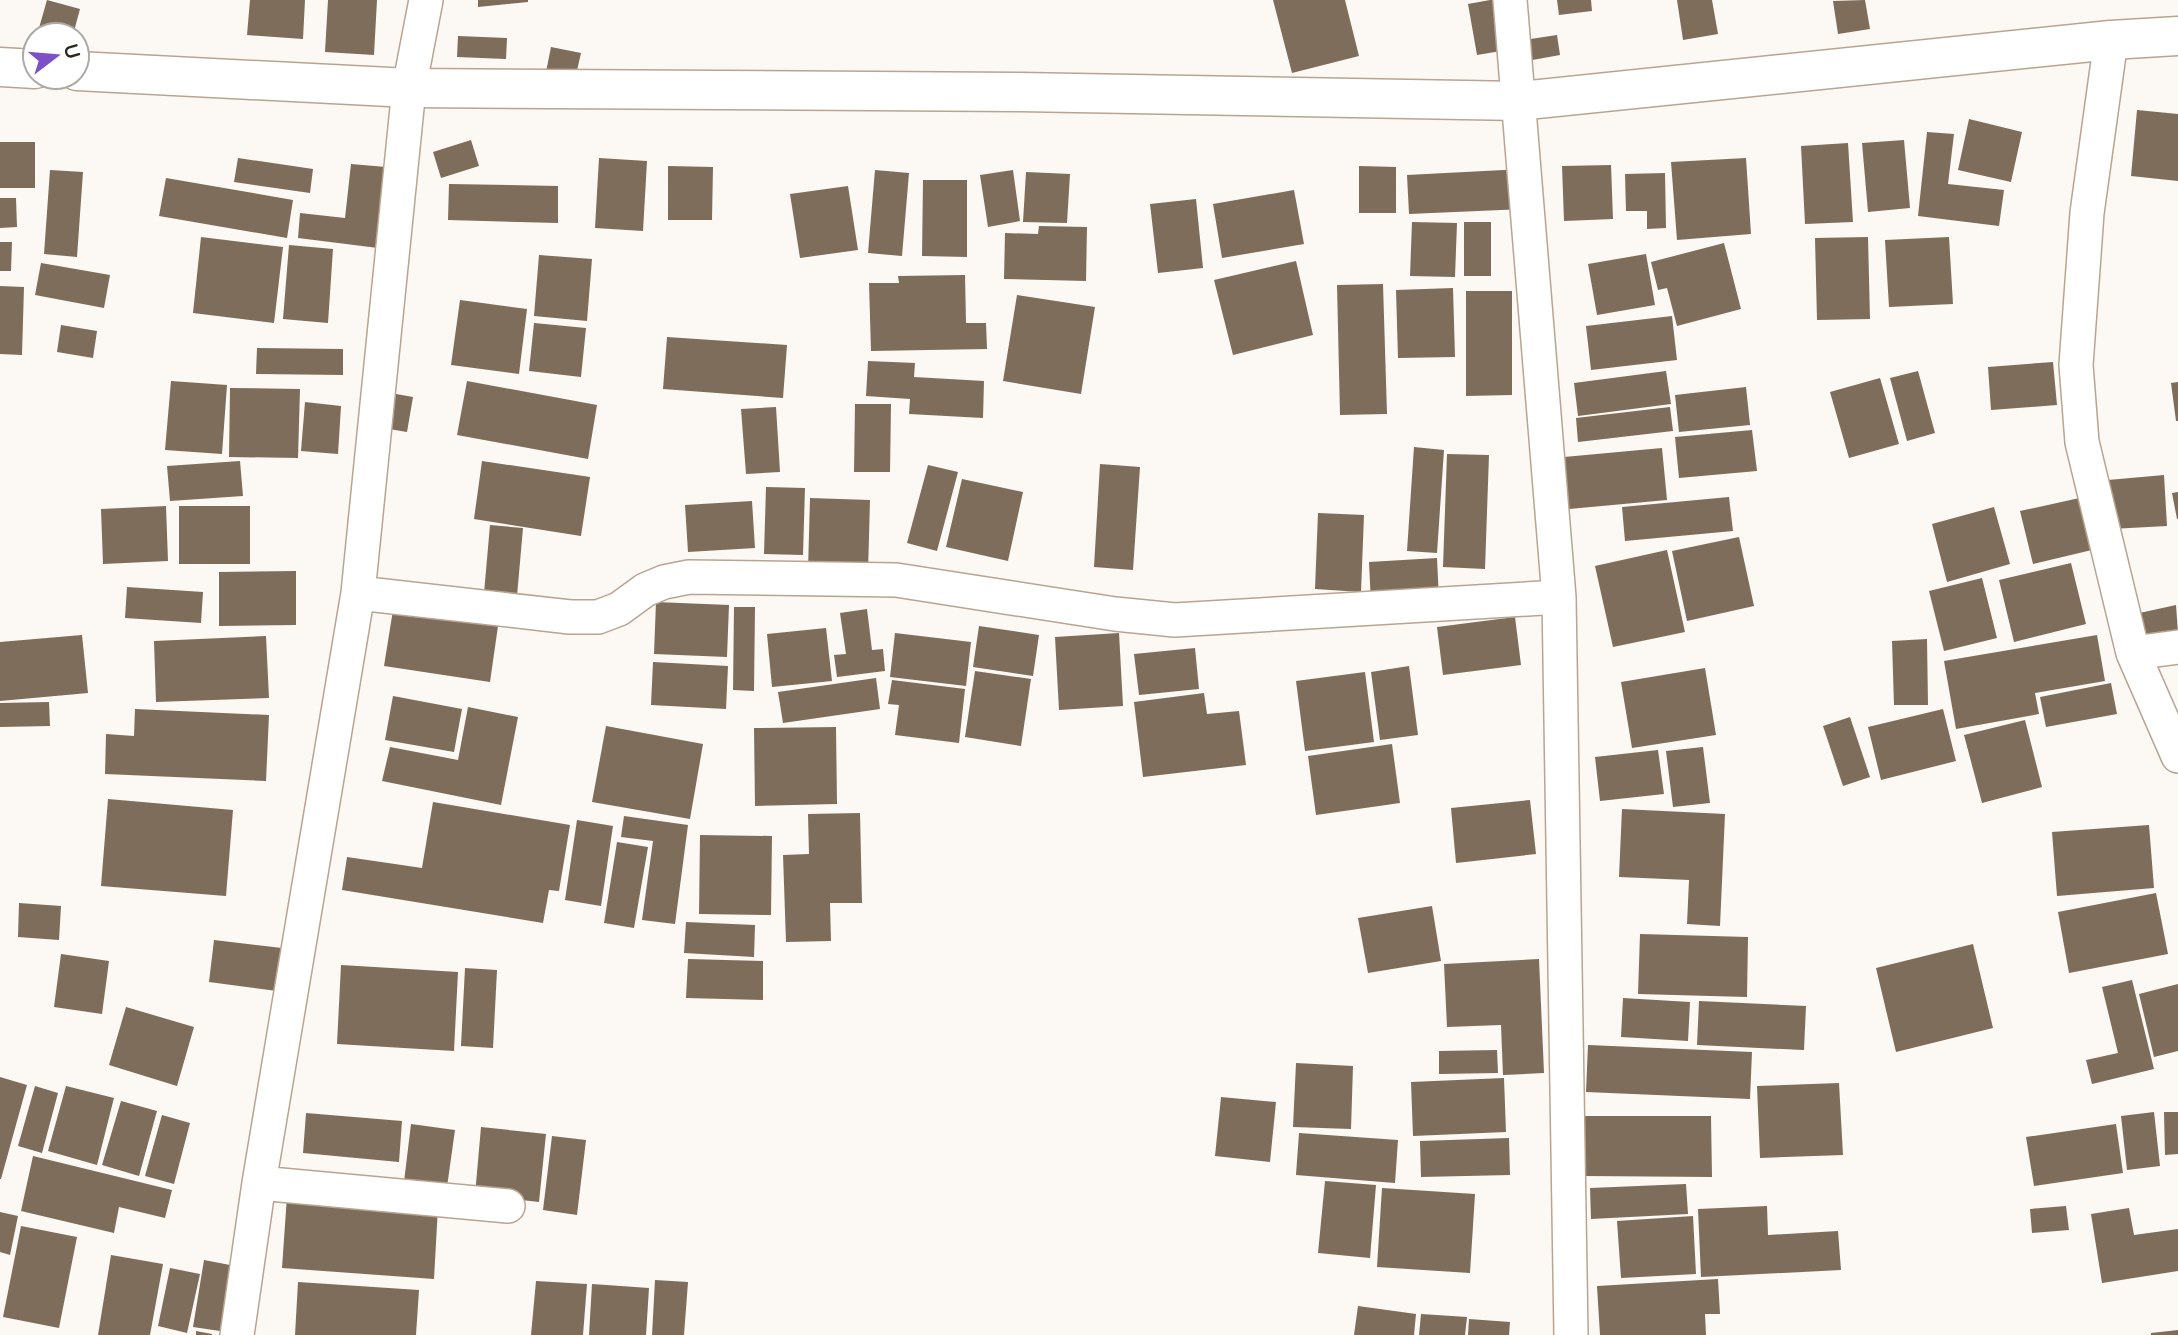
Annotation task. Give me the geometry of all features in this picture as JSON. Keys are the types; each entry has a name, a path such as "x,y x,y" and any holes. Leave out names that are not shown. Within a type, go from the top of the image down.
{"street":[{"path":"237,1335 259,1184 358,593 409,88 426,0"},
{"path":"1510,0 1559,597 1571,1335"},
{"path":"91,72 409,88 1020,92 1519,101 2111,40 2178,36"},
{"path":"2111,40 2087,213 2076,365 2082,442 2133,653 2178,756"},
{"path":"0,67 21,68"},
{"path":"358,593 570,617 597,617 619,609 645,590 664,582 689,577 896,580 1115,614 1175,620 1559,597"},
{"path":"2133,653 2178,647"},
{"path":"259,1184 508,1206"}],"building":[{"path":"47,0 80,9 77,21 41,21"},
{"path":"250,0 305,0 303,39 247,35"},
{"path":"328,0 377,0 374,55 325,52"},
{"path":"478,0 528,0 528,2 478,7"},
{"path":"1273,0 1345,0 1359,56 1292,73"},
{"path":"1499,0 1507,50 1477,55 1468,4"},
{"path":"1557,0 1591,0 1592,11 1559,15"},
{"path":"1677,0 1712,0 1718,34 1683,40"},
{"path":"1865,0 1870,29 1838,34 1833,1"},
{"path":"1557,35 1560,55 1521,62 1517,41"},
{"path":"458,36 507,38 506,59 457,57"},
{"path":"551,47 581,53 573,88 544,82"},
{"path":"2137,110 2178,114 2178,181 2131,176"},
{"path":"1969,119 2022,132 2011,182 1958,170"},
{"path":"1927,132 1954,134 1948,184 2004,190 1999,226 1918,216"},
{"path":"471,140 479,166 441,178 433,152"},
{"path":"1904,140 1910,208 1868,212 1862,143"},
{"path":"0,142 35,142 35,188 0,188"},
{"path":"1848,143 1853,222 1805,224 1801,146"},
{"path":"238,158 313,169 310,193 234,182"},
{"path":"599,158 647,161 643,231 595,228"},
{"path":"1746,158 1751,234 1677,240 1671,162"},
{"path":"351,164 386,167 378,248 298,238 300,213 345,218"},
{"path":"1611,165 1613,219 1564,221 1562,166"},
{"path":"668,166 713,167 712,220 668,220"},
{"path":"1359,166 1396,167 1396,213 1359,213"},
{"path":"1523,169 1524,209 1409,214 1407,175"},
{"path":"50,170 83,172 77,257 44,254"},
{"path":"875,170 909,173 902,256 868,253"},
{"path":"1013,170 1020,221 988,227 980,175"},
{"path":"1026,172 1070,174 1067,223 1023,222"},
{"path":"1665,173 1666,228 1647,229 1647,211 1626,211 1625,174"},
{"path":"166,178 293,200 287,238 159,216"},
{"path":"923,180 967,180 967,257 922,256"},
{"path":"449,184 558,186 558,223 448,220"},
{"path":"848,186 858,250 800,258 790,194"},
{"path":"1294,190 1304,244 1222,258 1213,204"},
{"path":"0,198 16,198 17,227 0,228"},
{"path":"1196,199 1203,268 1158,273 1150,204"},
{"path":"1412,222 1457,223 1455,277 1410,276"},
{"path":"1464,222 1491,222 1491,276 1464,276"},
{"path":"1039,226 1087,227 1086,281 1004,279 1005,233 1038,234"},
{"path":"201,237 283,247 274,323 193,313"},
{"path":"1868,237 1870,319 1817,320 1815,238"},
{"path":"1949,237 1953,304 1889,307 1885,240"},
{"path":"0,242 12,242 11,271 0,271"},
{"path":"1724,243 1741,309 1677,326 1667,288 1658,290 1651,262"},
{"path":"289,245 333,249 328,323 283,319"},
{"path":"1646,254 1655,305 1597,315 1588,264"},
{"path":"539,255 592,259 587,321 534,316"},
{"path":"1296,261 1313,335 1233,355 1214,280"},
{"path":"41,263 110,275 104,308 35,295"},
{"path":"965,275 966,323 986,323 987,349 871,351 869,283 899,283 898,276"},
{"path":"1383,284 1387,414 1340,415 1337,285"},
{"path":"0,286 24,287 22,355 0,354"},
{"path":"1453,288 1455,357 1398,358 1396,290"},
{"path":"1466,291 1512,291 1512,395 1466,396"},
{"path":"1017,295 1095,307 1081,394 1003,381"},
{"path":"460,300 527,309 519,374 451,365"},
{"path":"1672,316 1677,360 1591,370 1586,326"},
{"path":"534,323 586,328 581,377 529,371"},
{"path":"61,325 97,331 93,358 57,352"},
{"path":"667,337 787,345 783,398 663,389"},
{"path":"257,348 343,349 343,375 256,374"},
{"path":"868,361 915,363 914,377 984,381 983,418 909,414 910,399 866,396"},
{"path":"2053,362 2057,405 1991,410 1988,367"},
{"path":"1666,371 1671,404 1578,416 1574,383"},
{"path":"1918,371 1935,433 1907,441 1890,378"},
{"path":"1880,378 1899,444 1849,458 1830,392"},
{"path":"171,381 227,385 222,454 165,450"},
{"path":"467,381 597,405 588,459 457,435"},
{"path":"2178,382 2178,421 2176,421 2171,383"},
{"path":"1746,387 1750,425 1679,432 1675,395"},
{"path":"230,388 300,389 298,458 229,457"},
{"path":"396,394 413,397 407,432 389,429"},
{"path":"305,402 341,406 338,454 301,451"},
{"path":"855,404 891,404 890,472 854,472"},
{"path":"776,407 780,472 746,474 741,409"},
{"path":"1670,407 1673,431 1578,442 1576,418"},
{"path":"1752,430 1757,471 1679,478 1675,437"},
{"path":"1414,447 1444,450 1437,553 1407,551"},
{"path":"1662,448 1667,500 1569,509 1564,457"},
{"path":"1447,454 1489,455 1485,569 1443,567"},
{"path":"240,461 243,496 170,501 167,466"},
{"path":"482,461 590,477 581,536 474,519"},
{"path":"1100,464 1140,467 1133,570 1094,567"},
{"path":"928,465 958,472 937,551 907,543"},
{"path":"2164,475 2167,526 2111,529 2108,480"},
{"path":"962,479 1023,492 1008,561 946,547"},
{"path":"766,487 805,488 803,555 764,554"},
{"path":"2178,492 2178,519 2177,519 2172,493"},
{"path":"1729,497 1733,531 1625,541 1622,507"},
{"path":"2084,497 2096,549 2033,564 2020,511"},
{"path":"810,498 870,500 868,573 808,571"},
{"path":"752,501 755,548 688,552 685,505"},
{"path":"166,506 168,561 103,564 101,509"},
{"path":"179,506 250,506 250,564 179,564"},
{"path":"1994,507 2010,564 1947,582 1932,524"},
{"path":"1318,513 1364,515 1361,592 1315,589"},
{"path":"490,525 523,528 517,596 484,593"},
{"path":"1739,537 1754,606 1687,621 1672,551"},
{"path":"1667,550 1685,632 1613,647 1595,566"},
{"path":"1437,558 1439,600 1371,604 1369,562"},
{"path":"2071,563 2086,624 2014,642 1999,580"},
{"path":"296,571 296,625 219,626 219,572"},
{"path":"1982,578 1997,638 1944,651 1929,591"},
{"path":"127,587 203,592 201,623 125,618"},
{"path":"656,602 729,605 727,657 654,654"},
{"path":"2176,605 2178,633 2141,641 2135,614"},
{"path":"734,607 755,607 754,691 733,690"},
{"path":"867,609 872,650 883,649 885,671 837,677 834,655 846,654 840,613"},
{"path":"393,610 498,626 490,682 384,666"},
{"path":"1515,617 1521,665 1443,675 1437,627"},
{"path":"979,626 1039,635 1033,676 973,667"},
{"path":"826,628 832,681 772,687 767,634"},
{"path":"895,633 971,642 966,686 890,677"},
{"path":"1119,633 1123,706 1059,710 1055,637"},
{"path":"82,635 88,693 0,701 0,642"},
{"path":"2097,635 2105,681 2035,693 2039,714 1956,729 1944,661"},
{"path":"266,636 269,698 156,702 154,641"},
{"path":"1927,639 1928,705 1894,705 1892,641"},
{"path":"1195,648 1199,689 1139,695 1134,654"},
{"path":"653,662 728,666 726,709 651,705"},
{"path":"1409,666 1418,735 1380,740 1371,672"},
{"path":"1705,668 1716,735 1632,748 1621,682"},
{"path":"975,671 1031,679 1021,746 965,737"},
{"path":"1365,672 1374,742 1305,751 1296,681"},
{"path":"876,678 880,709 783,723 778,692"},
{"path":"892,680 965,689 959,743 895,735 899,705 888,704"},
{"path":"2111,683 2117,714 2046,727 2040,697"},
{"path":"1204,693 1207,714 1239,711 1246,765 1143,777 1134,702"},
{"path":"393,696 462,709 454,752 385,740"},
{"path":"49,702 50,726 0,727 0,703"},
{"path":"468,707 518,717 501,805 382,781 390,747 458,760"},
{"path":"135,709 269,715 266,781 105,774 106,734 134,736"},
{"path":"1943,709 1956,761 1881,780 1868,727"},
{"path":"1850,717 1870,777 1843,786 1823,726"},
{"path":"2025,720 2042,787 1982,803 1964,735"},
{"path":"606,726 703,744 690,819 592,802"},
{"path":"836,727 837,804 755,806 754,728"},
{"path":"1392,744 1400,803 1316,815 1308,756"},
{"path":"1703,747 1710,803 1673,807 1666,751"},
{"path":"1658,750 1664,794 1600,801 1595,757"},
{"path":"108,799 233,810 226,896 101,886"},
{"path":"1530,800 1536,854 1456,863 1451,808"},
{"path":"433,802 570,825 559,891 549,890 543,923 342,890 347,857 422,868"},
{"path":"1622,809 1725,814 1720,926 1687,924 1689,880 1619,877"},
{"path":"860,813 862,903 830,903 831,941 786,942 783,855 809,854 808,814"},
{"path":"624,816 688,825 675,924 642,920 653,841 621,837"},
{"path":"577,820 613,826 601,906 565,900"},
{"path":"2149,825 2154,888 2057,896 2052,832"},
{"path":"700,835 772,836 771,915 699,914"},
{"path":"617,842 648,847 634,928 604,923"},
{"path":"2156,893 2168,954 2069,973 2058,912"},
{"path":"19,903 61,906 59,940 18,937"},
{"path":"1432,906 1441,961 1368,973 1358,918"},
{"path":"686,922 755,925 754,957 684,953"},
{"path":"1640,934 1748,937 1747,997 1638,994"},
{"path":"214,940 282,948 277,991 209,982"},
{"path":"1973,944 1993,1028 1896,1052 1876,968"},
{"path":"61,954 109,961 102,1014 54,1007"},
{"path":"688,959 763,961 763,1000 686,998"},
{"path":"1539,959 1544,1073 1503,1075 1501,1025 1447,1027 1444,964"},
{"path":"341,965 458,972 454,1051 337,1044"},
{"path":"465,968 497,970 493,1048 461,1046"},
{"path":"2132,980 2154,1069 2092,1084 2086,1060 2118,1053 2102,987"},
{"path":"2178,984 2178,1051 2154,1057 2139,994"},
{"path":"1623,998 1690,1002 1688,1041 1621,1037"},
{"path":"1699,1001 1806,1006 1804,1050 1697,1045"},
{"path":"126,1007 194,1027 177,1086 109,1065"},
{"path":"1588,1045 1752,1052 1750,1099 1586,1092"},
{"path":"1497,1050 1498,1073 1439,1074 1439,1051"},
{"path":"1296,1063 1353,1066 1351,1129 1293,1127"},
{"path":"0,1077 27,1085 1,1179 0,1179"},
{"path":"1504,1078 1506,1132 1413,1136 1411,1082"},
{"path":"1839,1083 1843,1155 1760,1158 1757,1086"},
{"path":"35,1086 58,1093 42,1153 18,1146"},
{"path":"66,1086 114,1098 97,1165 48,1151"},
{"path":"1221,1097 1276,1102 1270,1162 1215,1156"},
{"path":"121,1101 157,1111 139,1176 102,1165"},
{"path":"2154,1112 2160,1166 2127,1170 2121,1116"},
{"path":"2164,1112 2178,1112 2178,1154 2165,1155"},
{"path":"306,1113 402,1121 399,1162 303,1153"},
{"path":"162,1115 190,1123 174,1184 145,1176"},
{"path":"1585,1116 1711,1116 1712,1177 1585,1176"},
{"path":"411,1124 455,1130 447,1187 404,1182"},
{"path":"2116,1124 2123,1173 2034,1186 2026,1137"},
{"path":"481,1127 546,1134 539,1202 475,1195"},
{"path":"1299,1133 1398,1140 1395,1183 1296,1175"},
{"path":"552,1136 586,1140 577,1215 543,1210"},
{"path":"1509,1138 1510,1175 1421,1177 1420,1141"},
{"path":"33,1156 172,1190 165,1218 119,1207 114,1233 21,1211"},
{"path":"1325,1181 1376,1185 1370,1258 1318,1253"},
{"path":"1686,1184 1688,1214 1591,1219 1590,1188"},
{"path":"1382,1188 1475,1194 1470,1273 1377,1267"},
{"path":"287,1196 438,1207 434,1279 282,1268"},
{"path":"1767,1206 1768,1235 1838,1231 1841,1270 1701,1277 1698,1209"},
{"path":"2066,1206 2069,1230 2032,1233 2030,1209"},
{"path":"2129,1208 2134,1235 2178,1229 2178,1271 2102,1283 2091,1214"},
{"path":"0,1212 18,1216 10,1255 0,1252"},
{"path":"1693,1216 1696,1274 1621,1278 1617,1221"},
{"path":"21,1226 77,1237 59,1328 3,1317"},
{"path":"111,1255 163,1264 150,1335 98,1335"},
{"path":"204,1260 230,1265 220,1331 193,1327"},
{"path":"170,1268 200,1274 187,1333 158,1326"},
{"path":"1718,1279 1720,1314 1705,1314 1706,1335 1600,1335 1597,1286"},
{"path":"655,1280 688,1282 684,1335 652,1335"},
{"path":"536,1281 587,1284 583,1335 531,1335"},
{"path":"298,1282 419,1290 416,1335 295,1335"},
{"path":"592,1284 649,1288 646,1335 589,1335"},
{"path":"1358,1306 1416,1314 1414,1335 1354,1335"},
{"path":"1421,1314 1467,1317 1465,1335 1419,1335"},
{"path":"1469,1319 1510,1322 1509,1335 1468,1335"},
{"path":"2178,1330 2178,1335 2151,1335 2151,1333"},
{"path":"196,1331 212,1334 212,1335 196,1335"}]}
